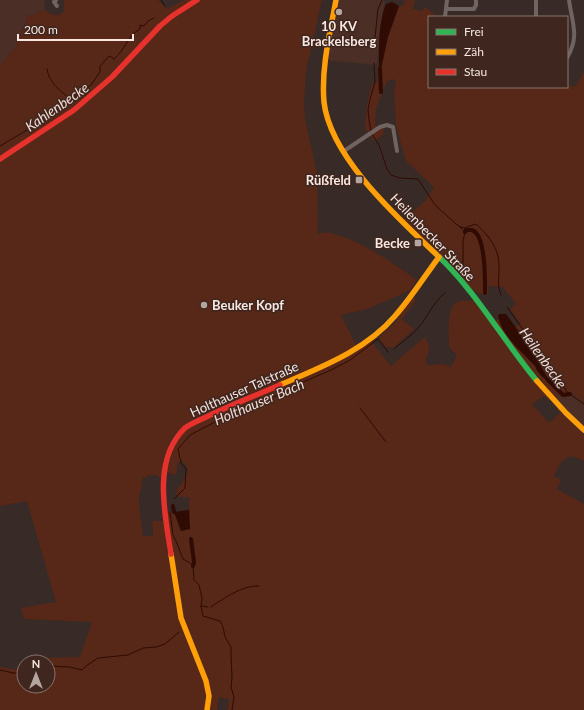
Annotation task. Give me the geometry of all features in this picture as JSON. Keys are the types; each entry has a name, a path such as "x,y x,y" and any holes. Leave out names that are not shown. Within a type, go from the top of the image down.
{"street":[{"path":"56,0 54,2 57,6"},
{"path":"0,159 79,106 112,77 160,26 172,16 197,0"},
{"name":"Heilenbecker Straße","path":"336,0 326,66 324,95 325,110 330,124 344,151 376,194 405,225 461,279 534,378 561,409 584,430"},
{"path":"445,16 447,0"},
{"path":"446,9 474,9 476,0"},
{"path":"536,0 536,16"},
{"path":"568,56 571,52 574,40 575,28 569,0"},
{"path":"344,151 380,127 387,125 393,127 397,151"},
{"name":"Holthauser Talstraße","path":"207,710 209,696 206,681 181,618 166,520 163,495 164,477 168,456 173,443 183,430 201,419 229,405 331,363 362,344 381,330 395,316 439,257"}],"shaded area":[{"path":"0,0 44,0 45,10 28,16 16,46 0,69"},
{"path":"64,0 158,0 167,9 184,0 322,0 306,71 304,102 305,119 317,173 318,234 330,233 352,240 375,252 417,280 409,291 367,309 341,315 356,345 337,358 314,369 226,403 189,422 172,437 165,454 161,478 156,475 148,475 146,478 143,477 139,505 143,536 153,536 152,521 163,521 172,581 178,583 167,513 174,512 181,530 190,529 189,497 178,497 176,493 186,477 188,469 182,460 178,463 176,475 166,473 176,442 186,429 221,411 326,368 370,340 391,366 425,337 430,348 426,359 427,365 442,364 451,367 457,356 449,347 450,316 453,305 459,301 473,300 491,323 504,316 514,328 521,324 510,309 516,304 503,287 488,286 488,295 474,291 403,220 426,200 434,187 406,161 396,126 394,92 396,81 394,79 387,81 376,109 375,125 383,128 384,134 374,141 365,128 367,104 372,84 377,82 388,37 399,6 403,6 405,0 415,0 413,9 422,11 425,7 434,14 434,16 428,16 428,88 568,88 568,84 575,87 584,72 584,402 574,395 571,390 565,394 560,393 551,401 544,396 532,404 549,423 560,413 584,435 584,461 575,457 567,458 562,462 554,476 561,480 557,489 584,504 584,710 227,710 229,699 219,697 217,710 0,710 0,667 16,670 16,694 56,694 56,658 80,657 92,622 24,619 21,608 56,602 27,501 0,506 0,69 2,64 16,46 28,16 45,10 51,14 59,15 64,11"},
{"path":"333,0 385,0 380,30 377,65 324,60"},
{"path":"392,2 399,6 388,37 381,69 379,69 380,36 383,12 386,4"},
{"path":"413,297 416,300 402,319 414,329 393,348 386,347 380,340 380,336 394,324"},
{"path":"506,314 529,346 549,379 547,381 507,336 500,322 498,315"},
{"path":"571,390 574,395 584,402 584,435 560,413 551,401 560,392"},
{"path":"189,510 190,529 181,531 174,512"}],"waterway":[{"name":"Kahlenbecke","path":"161,0 165,6"},
{"name":"Heilenbecke","path":"374,47 378,9 382,0"},
{"name":"Kahlenbecke","path":"0,146 39,123 91,85 100,72 100,66 108,57 110,56 114,59 132,35 140,29 140,25 144,26 148,21 154,18"},
{"name":"Heilenbecke","path":"371,131 368,110 375,82 374,63"},
{"path":"47,69 48,74 55,86 70,98"},
{"path":"380,69 381,92"},
{"name":"Heilenbecke","path":"372,134 379,145 387,169 391,175 400,178 418,179 435,205 456,224 465,228 475,224 486,234 496,249 498,255 499,285 501,295"},
{"name":"Holthauser Bach","path":"460,227 465,232 463,241 463,276"},
{"path":"465,232 466,230 472,230 477,234 480,240 484,258 485,293"},
{"name":"Holthauser Bach","path":"394,349 418,328 437,301 445,293"},
{"name":"Heilenbecke","path":"507,307 568,393 584,404"},
{"name":"Holthauser Bach","path":"174,499 185,488 186,469 181,463 178,449 190,435 218,419 255,402 266,400 283,393 294,386 331,370 350,360 378,339 388,352"},
{"path":"548,380 563,395 570,394"},
{"path":"360,408 386,442"},
{"name":"Holthauser Bach","path":"173,506 174,512"},
{"name":"Holthauser Bach","path":"170,512 173,535 183,559 193,566 194,580 199,585 202,598 201,606 203,616 220,621 225,637 231,647 231,687 234,697 232,710"},
{"path":"191,539 194,562 193,566"},
{"path":"211,607 240,590 253,586 259,586"},
{"name":"Holthauser Bach","path":"201,606 208,607"},
{"path":"56,666 70,667 82,670 98,658 128,655 143,648 156,647 165,644 179,632"},
{"path":"0,670 16,673"}],"traffic: fast":[{"path":"436,254 476,299 537,381"}],"traffic: slow":[{"path":"336,0 327,51 323,89 324,102 329,123 339,144 352,165 368,185 385,205 436,254"},
{"path":"280,385 342,357 370,339 401,309 439,257"},
{"path":"537,381 566,413 584,430"},
{"path":"171,554 181,618 206,681 209,696 207,710"}],"traffic: jam":[{"path":"0,159 74,110 112,77 160,26 172,16 197,0"},
{"path":"171,554 163,488 164,471 168,455 175,441 185,428 192,424 280,385"}],"place":[{"name":"10 KV Brackelsberg","path":"339,12"},
{"name":"Rüßfeld","path":"359,180"},
{"name":"Becke","path":"418,243"},
{"name":"Beuker Kopf","path":"204,305"}]}
